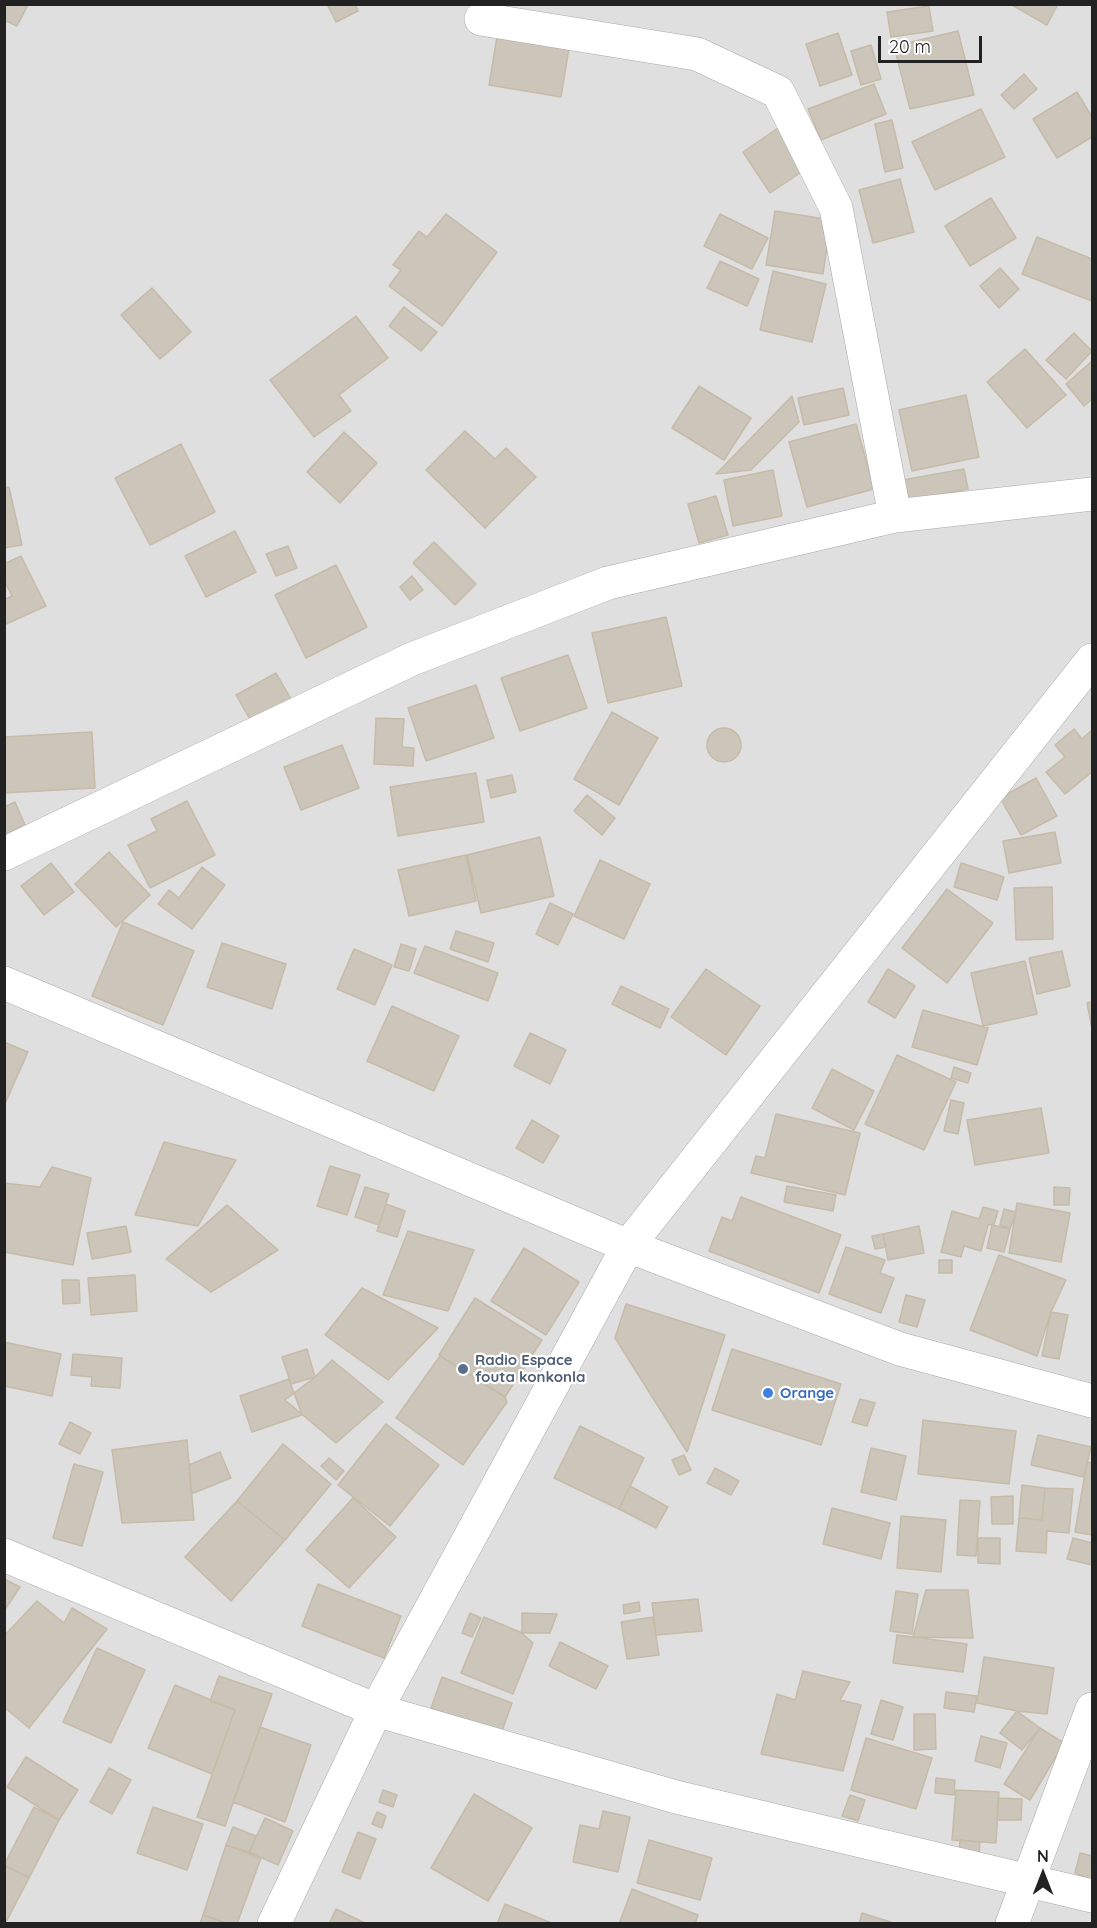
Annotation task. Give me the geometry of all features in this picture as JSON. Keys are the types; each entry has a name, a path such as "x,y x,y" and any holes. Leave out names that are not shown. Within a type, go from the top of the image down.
{"street":[{"path":"481,19 696,54 778,92 836,208 895,516"},
{"path":"4,855 412,659 608,583 895,516 1092,494"},
{"path":"274,1923 376,1710 628,1245 1092,660"},
{"path":"4,983 628,1245 900,1349 1092,1401"},
{"path":"4,1554 376,1710 676,1797 1092,1896"},
{"path":"1012,1923 1092,1709"}],"shaded area":[{"path":"5,5 1092,5 1092,1923 5,1923"}],"building":[{"path":"4,4 28,5 17,26 4,20"},
{"path":"327,4 355,4 358,11 336,22"},
{"path":"1010,4 1058,4 1047,25"},
{"path":"929,6 933,31 891,37 887,12"},
{"path":"958,31 974,95 910,109 894,46"},
{"path":"838,33 852,75 820,86 806,44"},
{"path":"497,36 569,48 561,97 489,85"},
{"path":"871,45 881,79 861,85 851,51"},
{"path":"1024,74 1037,89 1014,109 1001,95"},
{"path":"874,84 886,114 821,140 808,109"},
{"path":"1077,92 1092,117 1092,137 1057,158 1033,119"},
{"path":"981,109 1005,157 935,190 912,142"},
{"path":"892,120 903,168 885,172 875,124"},
{"path":"778,128 806,169 770,193 743,152"},
{"path":"900,179 914,232 873,243 859,190"},
{"path":"991,198 1016,238 970,266 945,226"},
{"path":"775,211 831,220 823,274 766,265"},
{"path":"446,214 497,252 442,326 389,286 401,270 393,265 419,231 427,237"},
{"path":"720,214 768,238 752,269 704,246"},
{"path":"1037,237 1092,259 1092,301 1022,274"},
{"path":"720,261 759,279 747,306 707,288"},
{"path":"1000,268 1019,289 999,308 980,286"},
{"path":"773,271 826,284 812,342 760,330"},
{"path":"152,288 191,332 160,359 121,315"},
{"path":"404,307 437,332 421,351 389,326"},
{"path":"356,316 388,358 339,395 351,411 314,437 270,380"},
{"path":"1074,333 1092,351 1066,379 1046,360"},
{"path":"1025,349 1066,395 1027,428 987,382"},
{"path":"1092,361 1092,399 1084,406 1066,384"},
{"path":"699,386 751,418 724,460 672,428"},
{"path":"843,388 849,415 804,425 798,398"},
{"path":"966,395 979,457 912,471 899,410"},
{"path":"792,396 799,422 751,470 716,474"},
{"path":"856,424 874,489 807,507 789,442"},
{"path":"465,431 495,459 506,448 536,477 485,528 426,470"},
{"path":"344,432 377,463 340,503 307,472"},
{"path":"181,444 215,512 150,545 115,478"},
{"path":"964,469 968,489 907,501 903,480"},
{"path":"773,470 782,516 733,526 724,480"},
{"path":"9,487 22,545 4,548 4,488"},
{"path":"716,496 728,535 699,543 688,504"},
{"path":"235,531 256,572 206,597 185,556"},
{"path":"434,542 476,584 455,605 413,563"},
{"path":"288,546 297,568 276,576 266,554"},
{"path":"21,556 46,606 4,625 4,600 12,596 4,580 4,564"},
{"path":"336,565 367,627 306,658 275,595"},
{"path":"412,576 423,590 410,600 400,587"},
{"path":"666,617 682,686 608,703 592,633"},
{"path":"568,655 587,708 520,731 501,678"},
{"path":"276,673 291,699 251,721 236,695"},
{"path":"476,685 494,738 426,761 408,708"},
{"path":"612,712 658,738 619,805 574,779"},
{"path":"376,718 404,719 402,747 414,748 413,766 374,764"},
{"path":"724,728 736,733 741,745 736,757 724,762 712,757 707,745 712,733"},
{"path":"1074,729 1082,739 1092,730 1092,772 1065,794 1046,772 1065,757 1055,745"},
{"path":"92,732 95,788 4,793 4,737"},
{"path":"342,745 359,788 301,810 284,767"},
{"path":"476,773 484,822 398,836 390,787"},
{"path":"512,775 516,792 491,798 487,780"},
{"path":"1036,778 1057,816 1021,835 1000,798"},
{"path":"587,795 615,818 602,835 574,811"},
{"path":"187,801 215,855 150,888 128,845 157,831 151,819"},
{"path":"15,802 25,825 4,835 4,807"},
{"path":"1055,832 1061,863 1009,873 1003,841"},
{"path":"540,837 554,896 481,913 467,855"},
{"path":"109,852 150,895 116,927 75,884"},
{"path":"466,855 476,901 409,916 398,870"},
{"path":"600,860 650,884 624,939 574,916"},
{"path":"51,863 74,892 44,915 21,886"},
{"path":"961,863 1004,877 997,900 954,887"},
{"path":"202,867 225,885 192,929 158,904 169,890 179,898"},
{"path":"1052,887 1053,939 1016,940 1014,888"},
{"path":"947,889 993,923 947,983 902,948"},
{"path":"550,903 573,914 558,945 536,934"},
{"path":"123,922 194,951 163,1025 92,996"},
{"path":"456,931 494,943 488,962 450,949"},
{"path":"222,943 286,964 272,1009 207,987"},
{"path":"401,944 416,949 409,971 394,967"},
{"path":"425,946 498,973 488,1001 414,973"},
{"path":"354,949 392,965 375,1005 337,989"},
{"path":"1062,951 1070,986 1037,994 1029,958"},
{"path":"1025,961 1037,1014 983,1026 971,973"},
{"path":"706,969 760,1006 726,1055 671,1017"},
{"path":"888,969 915,986 895,1018 868,1002"},
{"path":"621,986 669,1009 660,1028 612,1004"},
{"path":"1092,1002 1092,1029 1087,1003"},
{"path":"392,1006 459,1036 434,1091 367,1061"},
{"path":"923,1010 988,1028 977,1065 912,1047"},
{"path":"530,1033 566,1050 550,1084 514,1066"},
{"path":"4,1042 28,1052 4,1106"},
{"path":"897,1055 956,1082 924,1150 865,1124"},
{"path":"954,1067 971,1073 968,1083 951,1078"},
{"path":"832,1069 874,1091 854,1130 812,1108"},
{"path":"951,1100 964,1103 958,1134 944,1131"},
{"path":"1041,1108 1049,1153 975,1165 967,1120"},
{"path":"776,1114 860,1133 845,1195 751,1173 756,1156 765,1158"},
{"path":"532,1120 559,1136 543,1163 516,1148"},
{"path":"164,1142 236,1160 198,1226 135,1215"},
{"path":"330,1166 360,1175 347,1215 317,1206"},
{"path":"52,1167 91,1178 73,1265 4,1252 4,1183 40,1187"},
{"path":"787,1186 836,1195 833,1211 784,1202"},
{"path":"365,1187 389,1194 379,1225 355,1217"},
{"path":"1054,1187 1070,1188 1069,1205 1054,1205"},
{"path":"741,1197 841,1235 819,1293 709,1251 722,1217 732,1221"},
{"path":"1017,1203 1070,1213 1061,1262 1009,1253"},
{"path":"386,1204 405,1211 397,1237 377,1231"},
{"path":"227,1205 278,1250 211,1292 166,1259"},
{"path":"983,1207 998,1211 994,1224 988,1225 981,1251 964,1246 961,1257 941,1252 952,1211 979,1219"},
{"path":"1004,1209 1016,1212 1010,1229 1000,1225"},
{"path":"992,1225 1010,1229 1004,1252 987,1248"},
{"path":"126,1226 131,1252 92,1259 87,1233"},
{"path":"919,1226 924,1253 888,1260 883,1234"},
{"path":"408,1231 474,1250 448,1311 383,1295"},
{"path":"883,1234 886,1247 875,1249 872,1236"},
{"path":"846,1247 885,1260 880,1273 894,1278 881,1313 829,1294"},
{"path":"524,1248 579,1282 546,1335 491,1301"},
{"path":"999,1255 1066,1280 1051,1312 1037,1356 970,1330"},
{"path":"939,1260 952,1260 952,1273 939,1273"},
{"path":"135,1275 137,1311 91,1315 88,1278"},
{"path":"62,1280 79,1280 80,1303 63,1304"},
{"path":"362,1288 438,1328 388,1380 325,1335"},
{"path":"906,1295 925,1300 917,1327 899,1322"},
{"path":"475,1298 542,1340 505,1397 439,1355"},
{"path":"626,1304 725,1335 687,1452 615,1338"},
{"path":"1051,1312 1068,1315 1059,1359 1042,1356"},
{"path":"4,1342 61,1354 52,1396 4,1386"},
{"path":"307,1349 315,1377 291,1384 282,1357"},
{"path":"732,1349 841,1384 821,1445 712,1410"},
{"path":"73,1354 122,1358 120,1388 91,1386 92,1377 71,1375"},
{"path":"440,1356 505,1397 507,1402 463,1465 396,1418"},
{"path":"332,1360 383,1402 336,1443 285,1400 315,1377"},
{"path":"289,1379 302,1415 252,1432 240,1396"},
{"path":"860,1399 875,1403 867,1426 852,1422"},
{"path":"923,1420 1016,1431 1009,1484 918,1474"},
{"path":"70,1422 91,1433 80,1454 59,1444"},
{"path":"386,1424 439,1465 390,1526 338,1485"},
{"path":"580,1426 644,1458 619,1509 554,1478"},
{"path":"1038,1435 1091,1447 1084,1477 1031,1465"},
{"path":"187,1440 194,1520 122,1523 112,1450"},
{"path":"283,1444 331,1484 285,1540 237,1501"},
{"path":"871,1448 906,1456 896,1500 861,1492"},
{"path":"220,1452 231,1478 191,1494 189,1465"},
{"path":"684,1455 691,1470 679,1475 672,1460"},
{"path":"329,1458 344,1471 336,1480 321,1466"},
{"path":"1087,1462 1092,1463 1092,1535 1075,1532"},
{"path":"74,1464 103,1472 82,1546 53,1538"},
{"path":"715,1468 739,1481 731,1495 707,1483"},
{"path":"1022,1485 1045,1488 1042,1520 1019,1518"},
{"path":"630,1486 668,1507 656,1528 619,1509"},
{"path":"1045,1488 1073,1489 1069,1533 1047,1531 1046,1553 1016,1551 1019,1518 1042,1520"},
{"path":"1013,1496 1013,1524 992,1524 991,1497"},
{"path":"353,1498 396,1537 349,1588 306,1550"},
{"path":"960,1500 980,1501 976,1556 957,1555"},
{"path":"237,1501 285,1540 231,1601 185,1557"},
{"path":"832,1508 890,1523 881,1559 823,1544"},
{"path":"901,1516 946,1520 941,1572 897,1568"},
{"path":"978,1538 1000,1538 1000,1564 978,1563"},
{"path":"1073,1538 1092,1543 1092,1565 1067,1559"},
{"path":"4,1579 20,1587 4,1611"},
{"path":"318,1584 401,1616 384,1658 302,1626"},
{"path":"926,1590 968,1590 973,1638 913,1637"},
{"path":"896,1591 918,1594 912,1634 890,1631"},
{"path":"698,1599 702,1631 656,1635 652,1603"},
{"path":"37,1601 64,1623 72,1608 107,1629 29,1728 4,1707 4,1636"},
{"path":"639,1602 640,1611 624,1614 623,1605"},
{"path":"470,1613 481,1618 472,1637 462,1633"},
{"path":"522,1613 557,1614 550,1633 522,1633"},
{"path":"484,1617 522,1633 533,1643 513,1694 461,1673"},
{"path":"653,1617 659,1655 627,1659 621,1622"},
{"path":"897,1635 967,1644 963,1672 893,1663"},
{"path":"560,1642 608,1666 596,1689 549,1666"},
{"path":"97,1648 145,1670 111,1743 63,1722"},
{"path":"984,1657 1054,1668 1047,1714 977,1703"},
{"path":"803,1671 850,1682 840,1700 861,1705 843,1771 761,1754 777,1694 795,1700"},
{"path":"219,1676 272,1694 225,1826 197,1817 235,1710 210,1701"},
{"path":"442,1677 512,1703 501,1734 431,1708"},
{"path":"175,1685 235,1710 212,1774 148,1748"},
{"path":"946,1692 977,1696 974,1712 944,1708"},
{"path":"881,1700 903,1707 893,1740 871,1734"},
{"path":"1017,1711 1040,1728 1022,1750 1000,1733"},
{"path":"914,1714 935,1714 936,1749 914,1750"},
{"path":"260,1727 311,1745 285,1822 233,1802"},
{"path":"1040,1728 1064,1743 1030,1800 1004,1784"},
{"path":"981,1736 1007,1743 1000,1768 975,1761"},
{"path":"866,1738 932,1758 916,1809 851,1790"},
{"path":"26,1757 78,1790 59,1820 7,1787"},
{"path":"109,1768 131,1780 112,1814 90,1802"},
{"path":"936,1778 955,1780 954,1795 935,1793"},
{"path":"383,1790 397,1795 393,1807 379,1802"},
{"path":"956,1790 999,1792 996,1843 952,1840"},
{"path":"474,1794 532,1828 488,1901 431,1868"},
{"path":"850,1795 865,1800 858,1821 842,1816"},
{"path":"998,1798 1022,1799 1021,1820 997,1820"},
{"path":"34,1807 59,1820 29,1878 4,1865"},
{"path":"153,1807 203,1824 187,1870 137,1853"},
{"path":"603,1811 630,1817 618,1872 573,1862 580,1825 599,1829"},
{"path":"377,1812 386,1816 382,1828 372,1824"},
{"path":"265,1818 293,1831 278,1865 249,1852"},
{"path":"233,1827 256,1836 249,1852 226,1845"},
{"path":"358,1832 376,1839 360,1879 342,1872"},
{"path":"649,1840 712,1858 700,1900 637,1883"},
{"path":"960,1840 980,1842 979,1856 959,1855"},
{"path":"226,1845 261,1858 237,1924 203,1915"},
{"path":"1080,1853 1092,1856 1092,1880 1075,1873"},
{"path":"4,1865 29,1878 5,1924 4,1924"},
{"path":"632,1889 698,1915 695,1924 619,1924"},
{"path":"505,1904 554,1924 497,1924"},
{"path":"336,1909 367,1924 329,1924"},
{"path":"862,1913 897,1924 859,1924"},
{"path":"203,1915 229,1924 200,1924"}],"place":[{"name":"Radio Espace fouta konkonla","path":"463,1369"},
{"name":"Orange","path":"768,1393"}]}
